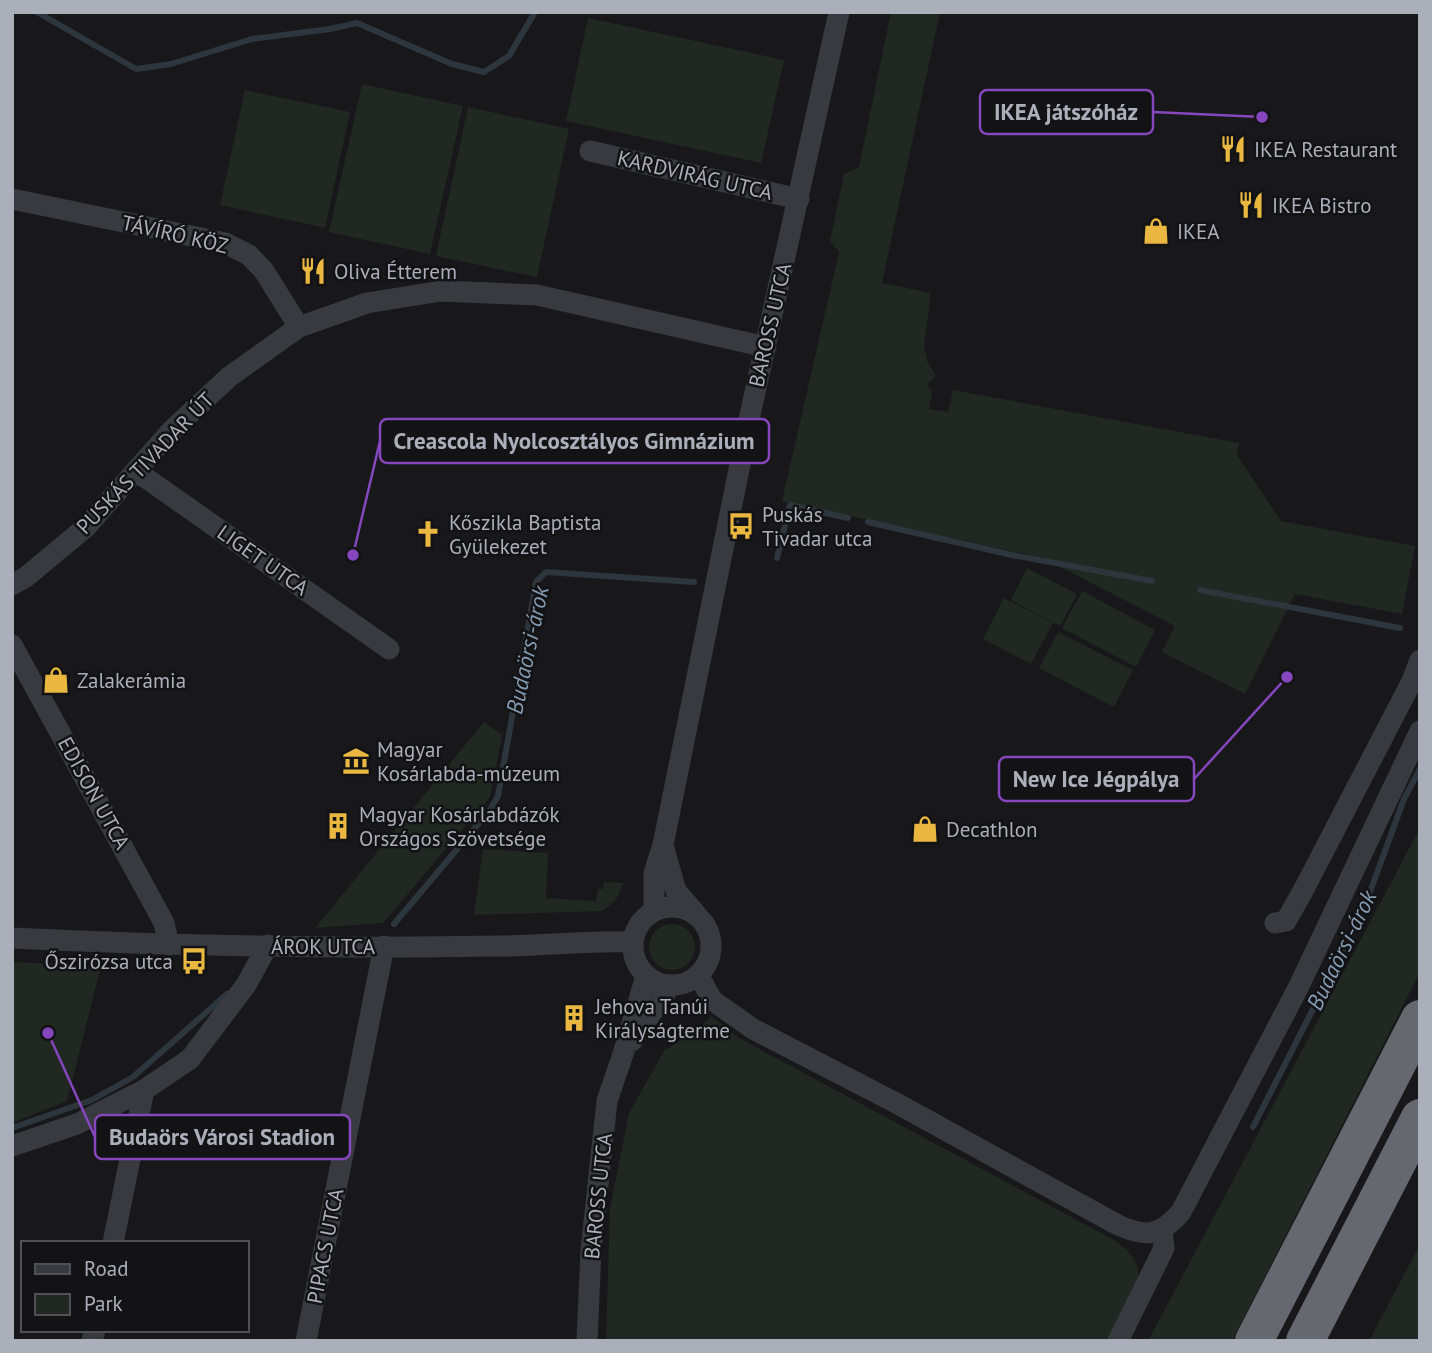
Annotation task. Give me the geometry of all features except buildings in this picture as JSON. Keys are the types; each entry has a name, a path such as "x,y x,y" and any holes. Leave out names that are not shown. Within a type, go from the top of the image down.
{"highway":[{"path":"1255,1341 1420,1018"},
{"path":"1305,1341 1420,1118"}],"street":[{"name":"BAROSS UTCA","path":"654,911 654,873 663,845 765,347 839,12"},
{"name":"KARDVIRÁG UTCA","path":"590,151 799,199"},
{"name":"TÁVÍRÓ KÖZ","path":"12,199 225,243 249,255 264,271 299,327"},
{"name":"PUSKÁS TIVADAR ÚT","path":"12,585 26,577 86,527 172,430 229,377 299,327 367,303 441,290 537,295 765,347"},
{"name":"LIGET UTCA","path":"136,471 389,649"},
{"name":"EDISON UTCA","path":"12,645 164,923 169,944"},
{"path":"1275,923 1286,921 1298,900 1412,681 1420,660"},
{"path":"699,976 712,1000 753,1029 898,1104 1125,1228 1142,1234 1162,1230 1181,1212 1292,999 1420,731"},
{"name":"BAROSS UTCA","path":"663,845 676,891 697,915"},
{"path":"668,907 684,908 697,915 707,928 712,948 710,959 699,976 680,985 670,986 657,983 646,976 638,966 634,954 633,942 640,924 654,911 668,907"},
{"name":"ÁROK UTCA","path":"12,937 268,946 502,946 633,942"},
{"path":"12,1146 77,1124 144,1090 190,1059 246,985 268,946"},
{"name":"PIPACS UTCA","path":"306,1341 384,946"},
{"name":"BAROSS UTCA","path":"587,1341 591,1250 607,1101 646,976"},
{"name":"BAROSS UTCA","path":"623,1054 670,986"},
{"path":"113,1241 144,1090"},
{"path":"1118,1341 1164,1248 1162,1230"}],"green space":[{"path":"891,12 940,12 882,283 931,293 924,346 927,361 936,376 927,384 932,392 929,409 948,412 953,390 1239,443 1237,455 1281,521 1415,546 1402,614 1295,594 1245,694 1162,652 1175,626 1043,558 782,501 839,252 830,241 844,174 859,167"},
{"path":"588,18 784,60 761,163 566,121"},
{"path":"362,84 463,106 430,254 329,232"},
{"path":"245,90 350,112 325,228 220,205"},
{"path":"468,107 569,129 537,277 436,256"},
{"path":"1027,568 1077,594 1060,626 1011,600"},
{"path":"1082,591 1155,630 1136,667 1062,628"},
{"path":"1004,598 1053,623 1031,664 983,639"},
{"path":"1058,632 1133,670 1114,707 1039,668"},
{"path":"484,722 502,735 490,797 383,923 315,928"},
{"path":"1420,828 1420,972 1232,1341 1148,1341"},
{"path":"483,849 548,853 546,898 596,901 598,889 603,889 604,882 624,883 615,901 602,911 474,915"},
{"path":"672,924 689,930 695,947 689,964 672,970 655,964 649,947 655,930"},
{"path":"12,962 101,966 67,1101 12,1123"},
{"path":"711,1016 739,1038 1116,1241 1135,1261 1138,1281 1132,1302 1112,1341 606,1341 610,1209 629,1113 664,1051 700,1028"},
{"path":"1420,1244 1420,1341 1369,1341"}],"waterway":[{"path":"37,12 136,69 171,64 252,39 357,23 452,64 484,72 509,56 535,12"},
{"name":"Budaörsi-árok","path":"777,558 790,505 848,518"},
{"name":"Budaörsi-árok","path":"868,522 1012,555 1152,581"},
{"name":"Budaörsi-árok","path":"394,924 490,810 498,796 536,582 546,572 694,582"},
{"name":"Budaörsi-árok","path":"1200,590 1400,628"},
{"name":"Budaörsi-árok","path":"1253,1127 1363,911 1404,799 1420,769"},
{"name":"Budaörsi-árok","path":"12,1128 92,1100 133,1077 227,994"}],"place":[{"name":"IKEA játszóház","path":"1262,117"},
{"name":"IKEA Restaurant","path":"1233,149"},
{"name":"IKEA Bistro","path":"1251,205"},
{"name":"IKEA","path":"1156,231"},
{"name":"Oliva Étterem","path":"313,271"},
{"name":"Puskás Tivadar utca","path":"741,526"},
{"name":"Kőszikla Baptista Gyülekezet","path":"428,534"},
{"name":"Creascola Nyolcosztályos Gimnázium","path":"353,555"},
{"name":"New Ice Jégpálya","path":"1287,677"},
{"name":"Zalakerámia","path":"56,680"},
{"name":"Magyar Kosárlabda-múzeum","path":"356,761"},
{"name":"Magyar Kosárlabdázók Országos Szövetsége","path":"338,826"},
{"name":"Decathlon","path":"925,829"},
{"name":"Őszirózsa utca","path":"194,961"},
{"name":"Jehova Tanúi Királyságterme","path":"574,1018"},
{"name":"Budaörs Városi Stadion","path":"48,1033"}]}
